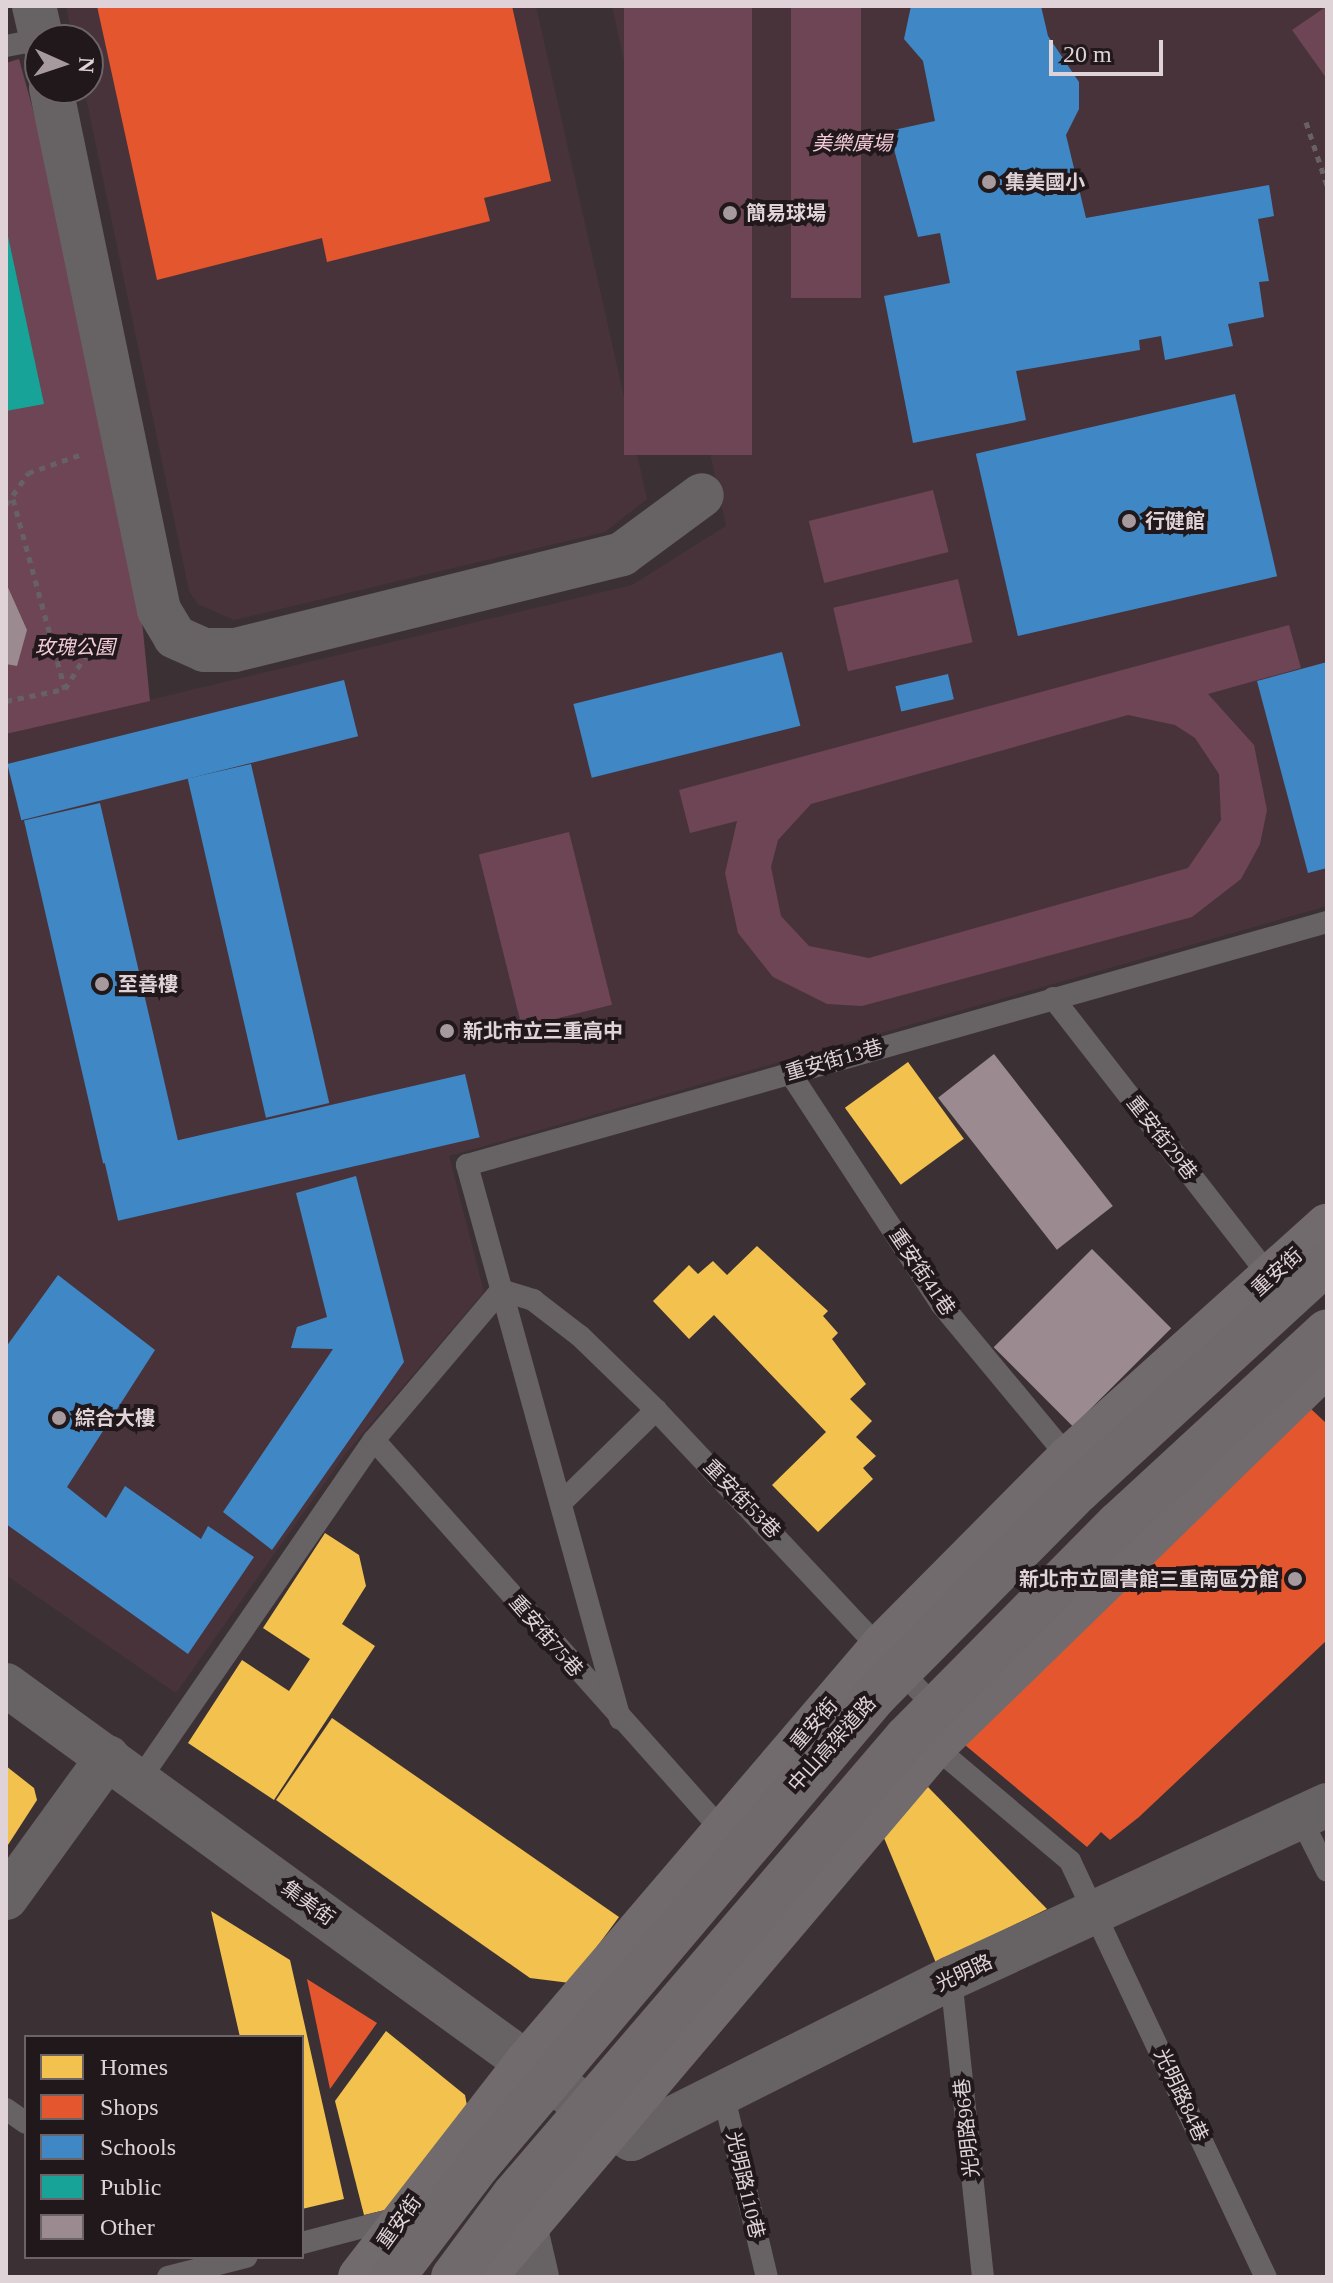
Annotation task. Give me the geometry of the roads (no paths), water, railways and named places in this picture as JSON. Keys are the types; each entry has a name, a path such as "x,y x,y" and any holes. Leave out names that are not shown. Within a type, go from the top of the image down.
{"highway":[{"name":"中山高架道路","path":"393,2277 499,2140 875,1696 1078,1491 1327,1262"},
{"path":"453,2277 514,2195 906,1738 1118,1524 1327,1331"}],"main road":[{"name":"重安街","path":"360,2277 401,2217 526,2063 721,1829 883,1645 1069,1458 1327,1226"},
{"path":"484,2277 524,2221 934,1746 1323,1376"}],"street":[{"path":"54,104 159,610 175,637 204,650 235,650 622,554 702,495"},
{"path":"1271,1278 1323,1376"},
{"name":"集美街","path":"6,1685 608,2122"},
{"path":"6,1898 124,1768"},
{"name":"光明路","path":"608,2122 631,2139 951,1978 1313,1811"},
{"path":"524,2221 537,2277"}],"lane":[{"name":"重安街13巷","path":"501,1290 467,1165 1327,922"},
{"name":"重安街29巷","path":"1053,998 1271,1278"},
{"name":"重安街41巷","path":"790,1073 941,1304 1069,1458"},
{"name":"重安街53巷","path":"501,1290 533,1300 580,1336 656,1410 883,1645 933,1705 934,1746"},
{"path":"124,1768 374,1440 501,1290"},
{"path":"501,1290 564,1500 620,1719"},
{"path":"564,1500 656,1410"},
{"name":"重安街75巷","path":"374,1440 721,1829"},
{"name":"光明路84巷","path":"934,1746 1070,1861 1266,2277"},
{"path":"1313,1811 1327,1871"},
{"name":"光明路96巷","path":"951,1978 983,2277"},
{"name":"光明路110巷","path":"723,2093 767,2277"},
{"path":"6,2109 24,2122"},
{"path":"304,2242 401,2217"},
{"path":"168,2277 213,2261"}],"place":[{"name":"集美國小","path":"989,182"},
{"name":"簡易球場","path":"730,213"},
{"name":"行健館","path":"1129,521"},
{"name":"至善樓","path":"102,984"},
{"name":"新北市立三重高中","path":"447,1031"},
{"name":"綜合大樓","path":"59,1418"},
{"name":"新北市立圖書館三重南區分館","path":"1295,1579"}],"park label":[{"name":"美樂廣場","path":"852,143"},
{"name":"玫瑰公園","path":"75,647"}]}
